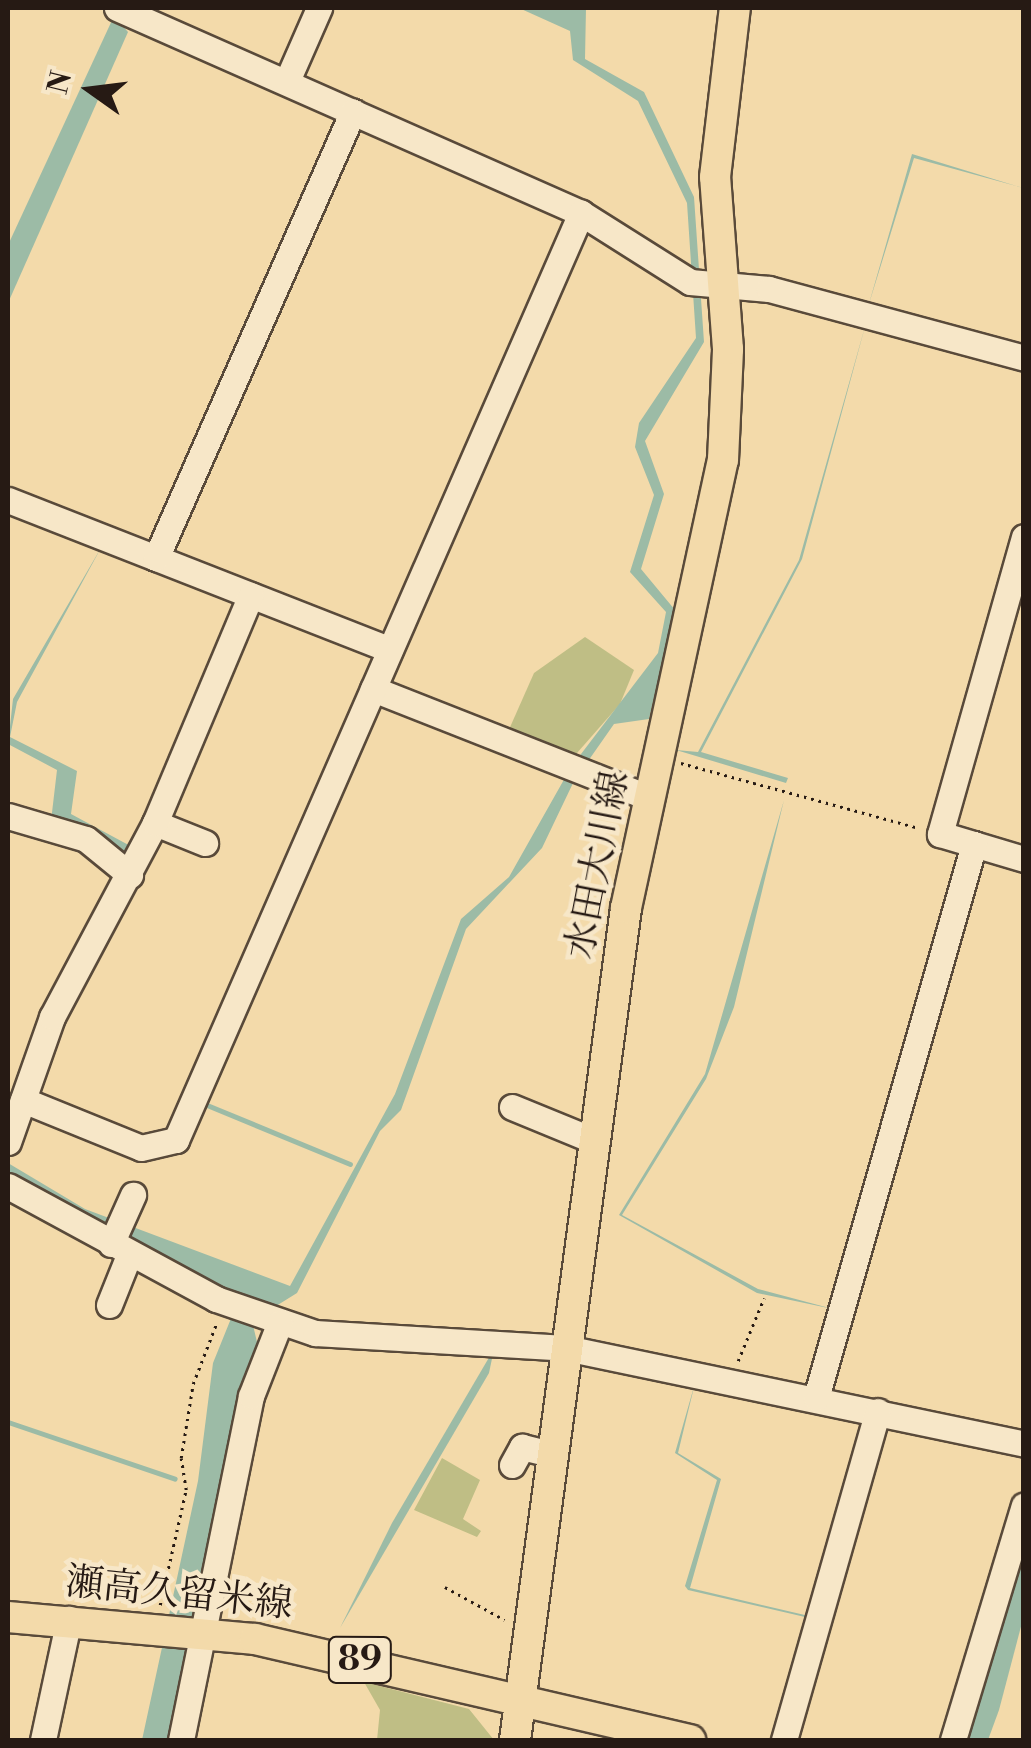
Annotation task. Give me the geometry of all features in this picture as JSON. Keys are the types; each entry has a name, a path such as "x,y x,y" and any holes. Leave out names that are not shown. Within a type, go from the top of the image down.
{"main road":[{"name":"水田大川線","path":"515,1740 594,1141 647,797 723,460 704,284 735,8"},
{"name":"瀬高久留米線","path":"8,1617 200,1631 520,1699 690,1740"}],"street":[{"path":"117,8 581,213 704,284 769,289 1024,358"},
{"path":"287,81 319,8"},
{"path":"156,558 353,111"},
{"path":"23,1100 141,1148 176,1140 581,213"},
{"path":"8,500 390,650"},
{"path":"1024,537 940,834 1024,858"},
{"path":"8,1142 52,1017 156,824 251,595"},
{"path":"374,689 647,797"},
{"path":"8,816 86,839 130,874"},
{"path":"156,824 205,843"},
{"path":"816,1398 974,844"},
{"path":"512,1108 594,1141"},
{"path":"8,1186 119,1239 224,1301 315,1333 566,1348 1024,1444"},
{"path":"109,1305 119,1239 132,1195"},
{"path":"181,1740 200,1631 251,1396 280,1322"},
{"path":"784,1740 878,1411"},
{"path":"512,1466 522,1447 553,1455"},
{"path":"953,1740 1024,1505"},
{"path":"43,1740 69,1620"}],"path":[{"path":"659,756 940,834"},
{"path":"730,1382 764,1298"},
{"path":"158,1626 186,1490 181,1458 193,1384 224,1301"},
{"path":"445,1588 513,1624"}],"shaded area":[{"path":"519,8 586,8 585,59 644,92 694,197 704,342 645,441 664,494 641,569 675,610 649,719 614,724 586,764 578,758 658,653 666,612 630,572 654,495 635,447 639,423 696,338 687,203 638,101 573,60 570,31"},
{"path":"114,16 128,32 8,303 8,245"},
{"path":"912,154 1023,188 914,158 868,307"},
{"path":"866,323 802,559 701,752 788,778 786,783 676,750 698,752 799,560"},
{"path":"102,546 17,702 10,737 77,771 71,814 136,849 131,861 51,821 57,770 8,744 13,699"},
{"path":"585,637 634,670 620,704 570,761 507,734 534,673"},
{"path":"566,776 574,781 542,848 466,929 401,1110 380,1131 297,1293 252,1321 257,1342 170,1740 142,1740 198,1481 213,1363 232,1316 220,1292 8,1174 8,1163 85,1209 290,1286 395,1094 461,919 509,877"},
{"path":"784,800 734,1007 706,1079 622,1215 758,1289 833,1309 757,1293 619,1215 705,1074"},
{"path":"494,1349 489,1373 340,1628 392,1523"},
{"path":"695,1383 678,1453 721,1479 690,1588 809,1616 774,1740 805,1617 688,1590 685,1586 717,1480 675,1453"},
{"path":"442,1458 480,1480 463,1519 481,1531 477,1537 414,1510"},
{"path":"1023,1531 1023,1619 999,1710 988,1740 962,1740"},
{"path":"364,1682 469,1709 494,1740 377,1740 380,1710"}],"waterway":[{"path":"202,1103 350,1164"},
{"path":"8,1422 175,1479"}]}
